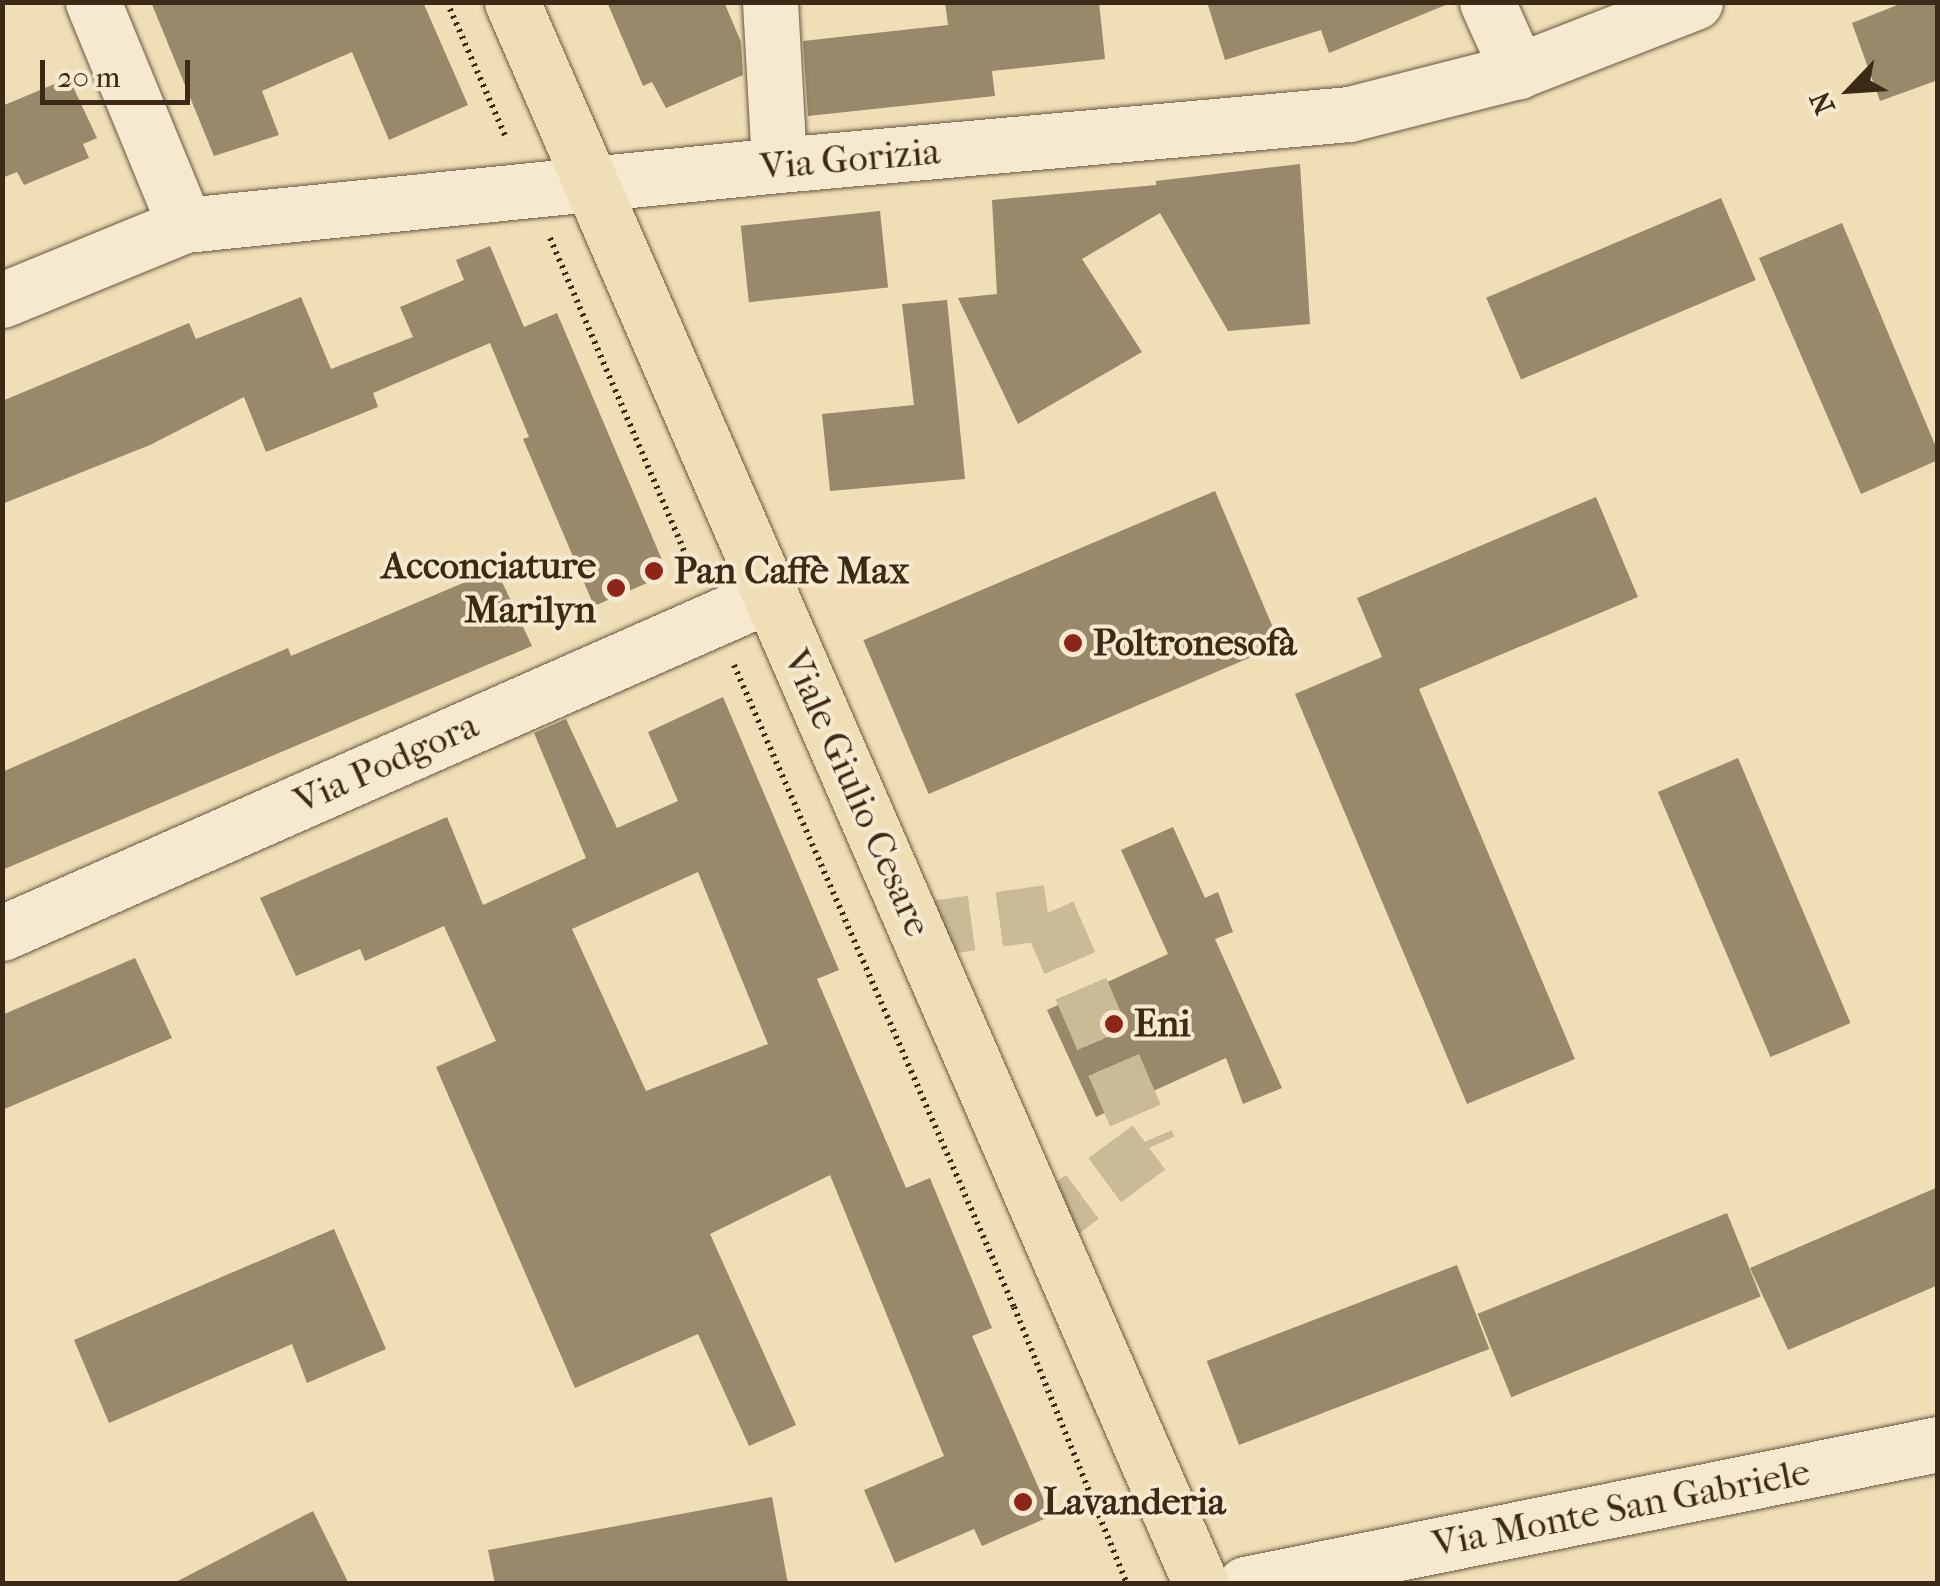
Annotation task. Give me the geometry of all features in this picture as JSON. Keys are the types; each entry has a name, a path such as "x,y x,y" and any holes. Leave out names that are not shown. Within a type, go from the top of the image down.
{"main road":[{"name":"Viale Giulio Cesare","path":"512,2 1201,1584"}],"street":[{"path":"93,2 185,225"},
{"path":"770,2 778,164"},
{"path":"1487,2 1518,70"},
{"name":"Via Gorizia","path":"2,300 185,225 778,164 1349,114 1518,70 1695,2"},
{"name":"Via Podgora","path":"2,933 770,594"},
{"name":"Via Monte San Gabriele","path":"1245,1584 1938,1444"}],"path":[{"path":"448,2 510,147"},
{"path":"543,224 700,588"},
{"path":"730,654 1014,1307 1127,1584"}],"building":[{"path":"151,2 423,2 468,105 389,140 352,52 262,91 279,135 214,156"},
{"path":"607,2 724,2 741,42 743,75 666,108 652,82 643,86"},
{"path":"945,2 1099,2 1105,59 992,71 995,96 808,116 803,41 948,25"},
{"path":"1207,2 1448,4 1329,53 1321,30 1225,60"},
{"path":"1905,2 1938,2 1938,80 1880,101 1852,23"},
{"path":"69,78 97,138 83,144 89,158 24,185 17,172 2,178 2,106"},
{"path":"1300,164 1310,324 1228,331 1160,213 1082,259 1142,352 1018,424 958,298 997,294 992,200 1156,185 1156,181"},
{"path":"1721,198 1756,280 1521,380 1486,298"},
{"path":"880,211 888,288 749,302 741,226"},
{"path":"1842,223 1938,452 1938,460 1861,494 1759,258"},
{"path":"490,246 524,327 557,313 668,574 594,606 523,439 529,437 490,343 373,393 378,407 266,452 244,397 150,445 2,504 2,401 189,323 196,339 301,297 331,369 413,337 400,307 464,280 456,260"},
{"path":"947,300 965,479 830,491 822,414 914,405 902,304"},
{"name":"Poltronesofà","path":"1215,491 1280,645 929,794 863,640"},
{"path":"1596,497 1638,597 1419,689 1575,1059 1467,1104 1295,694 1382,657 1357,598"},
{"path":"496,569 532,646 2,870 2,772 288,648 291,656"},
{"path":"723,697 839,970 817,979 906,1188 930,1178 992,1328 972,1336 1051,1516 982,1546 974,1529 895,1563 864,1490 944,1456 830,1175 710,1234 796,1425 749,1446 698,1334 575,1388 436,1067 496,1041 444,926 365,961 360,949 296,976 260,898 447,817 483,905 586,858 534,733 566,719 617,828 678,801 648,732","holes":["698,872 768,1044 646,1091 572,929"]},
{"path":"1738,758 1851,1023 1770,1057 1658,792"},
{"path":"1173,827 1205,898 1218,892 1233,932 1215,939 1282,1088 1243,1104 1226,1058 1096,1117 1047,1010 1168,954 1121,850"},
{"path":"135,958 172,1038 2,1110 2,1015"},
{"path":"1938,1187 1938,1285 1788,1350 1750,1268"},
{"path":"1727,1213 1761,1296 1511,1397 1478,1314"},
{"path":"334,1229 386,1349 307,1383 292,1344 109,1423 74,1340"},
{"path":"1457,1265 1489,1349 1239,1445 1207,1361"},
{"path":"772,1497 788,1584 495,1584 488,1550"},
{"path":"313,1511 349,1584 172,1584"}],"tunnel":[{"path":"917,930 1048,912 1149,1147 1045,1224"}],"place":[{"name":"Pan Caffè Max","path":"654,571"},
{"name":"Acconciature Marilyn","path":"616,588"},
{"name":"Poltronesofà","path":"1073,643"},
{"name":"Eni","path":"1114,1024"},
{"name":"Lavanderia","path":"1023,1502"}]}
